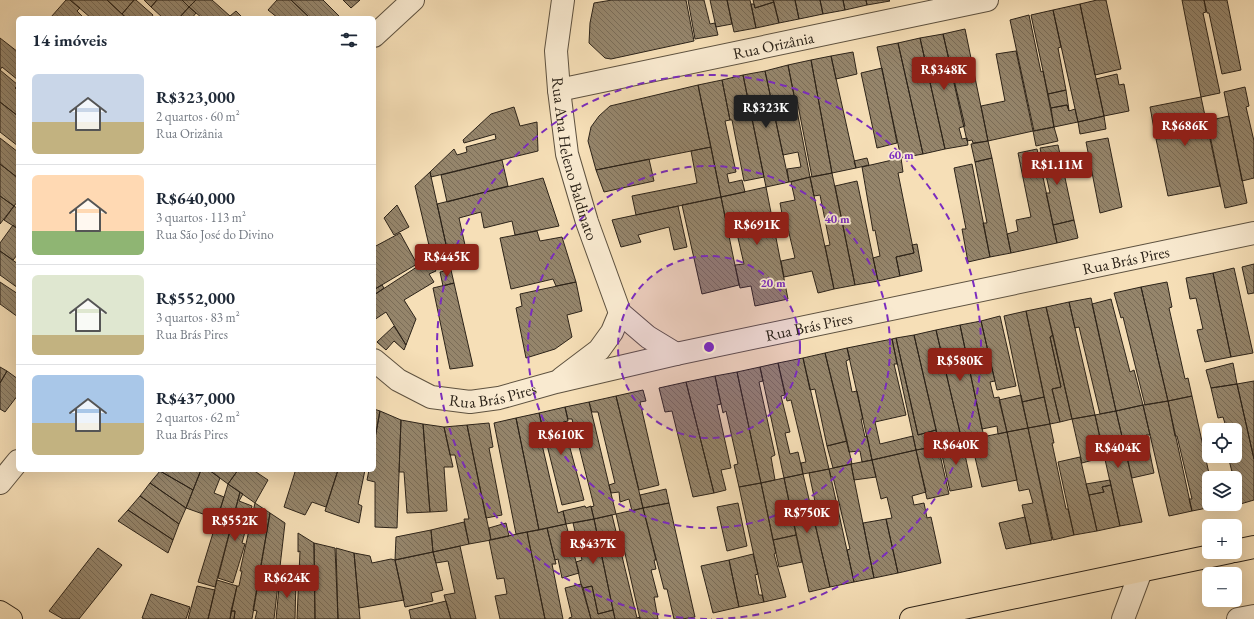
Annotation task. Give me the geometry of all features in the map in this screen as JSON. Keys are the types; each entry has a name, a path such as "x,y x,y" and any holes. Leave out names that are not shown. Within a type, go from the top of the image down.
{"main road":[{"path":"1242,550 1254,547"},
{"path":"911,619 1202,558"},
{"path":"0,612 11,619"}],"street":[{"path":"376,34 413,0"},
{"name":"Rua Ana Heleno Baldinato","path":"563,0 556,51 559,90 567,154 587,222 620,313 648,337 676,354"},
{"name":"Rua Orizânia","path":"559,90 987,0"},
{"name":"Rua Brás Pires","path":"376,362 398,380 431,397 470,402 499,398 556,382 676,354 1254,233"},
{"path":"556,382 598,350 612,332 620,313"},
{"path":"0,483 16,463"},
{"path":"1122,619 1142,571"},
{"path":"1238,619 1254,616"}],"building":[{"path":"66,0 70,0 80,8 77,11 82,16 52,16"},
{"path":"70,0 107,0 124,16 96,16 89,16"},
{"path":"107,0 134,0 122,14"},
{"path":"134,0 136,0 153,15 124,16 122,14"},
{"path":"144,0 157,0 151,7"},
{"path":"157,0 182,0 189,7 181,16 161,16 151,7"},
{"path":"182,0 196,0 189,7"},
{"path":"196,0 212,0 230,16 200,16 189,7"},
{"path":"277,0 291,0 308,16 276,16 268,10"},
{"path":"291,0 323,0 339,16 308,16"},
{"path":"343,0 360,0 351,8"},
{"path":"612,0 686,0 694,41 611,59 605,58 589,43 590,23 594,3"},
{"path":"688,0 704,0 710,24 715,23 718,35 695,39"},
{"path":"710,0 727,0 732,24 716,27"},
{"path":"727,0 750,0 756,28 734,32"},
{"path":"753,0 773,0 774,2 755,8"},
{"path":"773,0 795,0 799,19 779,23"},
{"path":"795,0 820,0 823,14 799,19"},
{"path":"820,0 843,0 845,10 823,14"},
{"path":"843,0 866,0 867,5 845,10"},
{"path":"866,0 889,0 890,1 867,5"},
{"path":"1097,0 1106,0 1121,69 1095,75 1080,4"},
{"path":"1182,0 1204,0 1206,12 1203,13 1220,93 1201,97"},
{"path":"1204,0 1227,0 1241,70 1222,74 1209,13 1207,13"},
{"path":"774,2 779,23 756,28 751,4 754,4 755,8"},
{"path":"1080,4 1104,116 1078,122 1053,10"},
{"path":"189,7 196,13 194,16 181,16"},
{"path":"1053,10 1061,47 1058,48 1066,90 1048,94 1031,15"},
{"path":"236,11 241,16 230,16"},
{"path":"1029,15 1041,72 1043,71 1054,127 1034,131 1010,20"},
{"path":"965,29 988,141 973,143 972,140 967,141 943,34"},
{"path":"943,34 965,126 959,128 962,139 967,138 968,145 945,149 920,38"},
{"path":"0,38 16,50 16,78 2,67 0,70"},
{"path":"920,38 945,149 923,154 898,43"},
{"path":"898,43 923,154 901,158 877,47"},
{"path":"1016,51 1033,131 988,141 981,106 1005,101 996,54"},
{"path":"853,52 857,74 836,79 831,56"},
{"path":"831,56 856,168 832,173 811,60"},
{"path":"811,60 832,173 812,177 797,100 795,100 788,65"},
{"path":"788,65 810,177 789,182 787,169 801,167 798,152 783,155 765,71"},
{"path":"882,68 897,143 877,148 861,73"},
{"path":"0,70 16,83 16,114 0,102"},
{"path":"765,71 789,182 766,187 743,75"},
{"path":"1117,74 1119,85 1124,84 1129,111 1104,116 1096,79"},
{"path":"743,75 764,177 744,181 732,120 730,120 722,80"},
{"path":"722,80 730,120 725,121 736,172 727,174 729,183 742,180 745,192 721,197 698,85"},
{"path":"698,85 711,147 596,170 588,141 591,127 599,116 610,106"},
{"path":"1245,87 1249,106 1246,107 1254,141 1254,178 1242,181 1224,92"},
{"path":"1066,90 1069,111 1067,105 1051,108 1048,94"},
{"path":"1201,97 1220,186 1168,196 1156,139 1168,138 1165,127 1154,129 1150,107"},
{"path":"0,102 16,114 16,144 0,132"},
{"path":"1067,105 1069,111 1075,109 1078,122 1054,127 1051,108"},
{"path":"514,107 520,126 537,122 538,151 431,177 430,172 454,149 457,155 467,152 466,147 496,139 495,134 464,143 463,140 491,114"},
{"path":"1104,116 1106,129 1080,134 1078,122"},
{"path":"1229,116 1247,203 1225,208 1207,121"},
{"path":"1054,127 1058,141 1036,146 1033,131"},
{"path":"0,138 16,150 16,176 0,164"},
{"path":"1108,138 1122,207 1100,213 1086,142"},
{"path":"988,141 992,158 975,162 971,144"},
{"path":"1058,145 1074,220 1053,225 1046,193 1050,193 1040,148"},
{"path":"711,147 721,197 636,215 632,196 697,183 691,151"},
{"path":"1037,149 1057,243 1011,253 1007,234 1018,231 1016,220 1031,217 1018,153"},
{"path":"867,158 869,165 856,168 854,161"},
{"path":"901,158 903,172 898,173 914,253 896,257 900,276 878,281 873,258 880,256 875,230 873,231 862,167"},
{"path":"992,158 1011,253 990,257 983,223 987,223 975,162"},
{"path":"649,159 654,181 604,192 596,170"},
{"path":"502,160 508,186 447,202 441,175"},
{"path":"0,164 16,176 16,204 14,206 0,196"},
{"path":"972,164 990,257 968,262 962,229 966,229 954,168"},
{"path":"430,172 447,249 432,258 415,186"},
{"path":"832,173 855,285 834,289 825,246 830,245 820,195 814,196 810,177"},
{"path":"810,177 834,289 818,293 812,271 784,277 781,261 795,258 788,229 785,230 780,203 795,200 791,182"},
{"path":"543,178 559,226 515,235 512,221 484,228 481,212 459,218 465,245 447,249 437,204"},
{"path":"857,181 878,281 855,285 835,186"},
{"path":"766,187 788,299 755,306 751,286 740,288 735,265 744,264 735,225 751,221 750,216 726,221 721,197"},
{"path":"0,196 14,206 0,224"},
{"path":"721,197 739,285 702,294 682,205"},
{"path":"397,205 409,227 394,235 384,218"},
{"path":"14,206 16,208 16,228 4,220"},
{"path":"678,206 687,247 674,250 669,227 638,235 641,242 621,247 612,220"},
{"path":"1074,220 1078,238 1057,243 1053,225"},
{"path":"13,225 16,227 16,256 13,260 0,251 0,243"},
{"path":"537,231 540,241 562,237 576,282 556,286 553,279 511,289 500,238"},
{"path":"400,233 417,264 376,288 376,246"},
{"path":"917,244 922,271 900,276 896,257 914,253 912,245"},
{"path":"0,251 16,263 16,287 0,275"},
{"path":"429,259 436,271 429,274 434,282 404,300 416,319 406,345 386,312 376,319 376,294"},
{"path":"1254,264 1254,293 1248,294 1242,267"},
{"path":"1234,268 1253,353 1231,357 1213,273"},
{"path":"451,270 454,283 443,286 440,272"},
{"path":"1213,273 1231,357 1205,362 1197,330 1203,329 1196,298 1190,299 1186,278"},
{"path":"0,282 16,293 16,316 0,304"},
{"path":"576,282 582,311 567,315 572,337 555,349 526,358 516,308 522,306 520,294"},
{"path":"1167,282 1172,307 1169,308 1185,379 1188,378 1192,396 1168,401 1141,287"},
{"path":"454,283 473,366 450,369 433,288"},
{"path":"382,285 384,288 376,294 376,288"},
{"path":"1141,287 1168,401 1145,405 1123,317 1121,318 1114,293"},
{"path":"1091,298 1116,411 1100,414 1079,327 1075,328 1069,302"},
{"path":"1111,299 1130,372 1134,370 1143,405 1116,411 1092,304"},
{"path":"1069,302 1095,415 1072,419 1046,307"},
{"path":"1046,307 1053,335 1050,337 1061,387 1052,389 1060,422 1050,424 1026,311"},
{"path":"1026,311 1044,397 1022,402 1004,316"},
{"path":"1000,316 1016,386 997,390 981,321"},
{"path":"981,321 995,381 990,382 994,398 999,397 1007,432 998,434 997,426 982,429 960,325"},
{"path":"960,325 984,437 962,441 936,330"},
{"path":"394,326 406,345 404,350 394,341 386,350 377,342"},
{"path":"936,330 962,441 940,446 914,335"},
{"path":"914,335 936,430 918,435 896,338"},
{"path":"1053,335 1072,419 1060,422 1052,389 1061,387 1050,337"},
{"path":"896,338 918,435 936,430 940,446 916,450 892,339"},
{"path":"892,339 897,364 894,364 906,415 875,422 880,444 913,436 916,450 872,460 847,348"},
{"path":"847,348 850,359 846,361 852,392 857,391 863,419 861,419 865,437 867,436 872,460 862,462 860,451 849,452 825,353"},
{"path":"825,353 847,441 827,446 815,389 810,390 803,358"},
{"path":"803,358 829,469 803,474 801,463 806,462 791,400 787,401 778,363"},
{"path":"778,363 785,395 781,396 790,432 785,433 790,454 798,452 803,474 784,478 760,367"},
{"path":"1233,363 1237,384 1211,388 1206,370"},
{"path":"0,367 7,371 0,383"},
{"path":"760,367 763,381 759,382 775,455 771,457 775,480 761,483 737,372"},
{"path":"7,371 16,378 16,398 5,412 0,409 0,383"},
{"path":"737,372 761,483 739,487 734,465 738,464 726,411 723,413 715,376"},
{"path":"715,376 721,404 717,405 731,468 721,470 726,490 714,493 686,382"},
{"path":"1254,381 1254,459 1237,384"},
{"path":"686,382 714,493 693,497 672,411 665,412 659,388"},
{"path":"1237,384 1254,459 1254,500 1242,504 1242,471 1232,471 1230,463 1242,463 1242,423 1225,423 1223,417 1218,418 1211,388"},
{"path":"643,390 646,401 640,402 659,485 639,490 616,396"},
{"path":"1021,395 1028,428 1007,432 999,400"},
{"path":"616,396 643,508 632,511 629,499 620,502 619,492 611,493 609,485 615,483 598,412 592,412 589,402"},
{"path":"1192,396 1202,442 1202,463 1207,463 1208,471 1202,471 1202,509 1192,511 1189,499 1192,499 1177,436 1175,436 1168,401"},
{"path":"1044,397 1050,424 1028,428 1022,402"},
{"path":"1168,401 1192,511 1169,516 1143,405"},
{"path":"589,402 616,514 594,519 591,507 594,506 572,419 568,419 565,407"},
{"path":"1143,405 1150,435 1146,435 1154,473 1132,478 1116,411"},
{"path":"565,407 568,421 563,422 584,500 562,505 539,413"},
{"path":"376,410 380,411 376,433"},
{"path":"380,411 401,420 397,528 375,527 375,482 367,480 369,472 376,472 376,433"},
{"path":"1116,411 1142,522 1120,526 1095,415"},
{"path":"539,413 544,434 540,436 558,513 563,511 566,524 539,530 516,418"},
{"path":"1095,415 1104,457 1082,463 1072,419"},
{"path":"516,418 539,530 516,534 494,423"},
{"path":"401,420 423,424 430,512 407,513 404,472 399,472"},
{"path":"489,423 493,447 489,448 502,515 486,518 467,425"},
{"path":"423,424 444,427 453,467 444,467 447,511 430,512"},
{"path":"1050,424 1054,443 1052,443 1066,509 1068,509 1074,535 1053,540 1028,428"},
{"path":"467,425 491,540 469,544 464,519 469,519 455,455 450,455 444,427"},
{"path":"1028,428 1052,540 1031,544 1022,505 1033,503 1029,489 1019,491 1007,432"},
{"path":"1007,432 1017,480 982,487 974,453 965,455 962,441"},
{"path":"847,441 852,464 833,468 827,446"},
{"path":"962,441 972,487 950,491 940,446"},
{"path":"938,446 949,494 927,499 916,450"},
{"path":"916,450 926,492 912,496 914,505 924,503 927,518 931,517 941,563 898,573 886,519 892,518 887,497 881,499 872,460"},
{"path":"1080,457 1097,531 1074,535 1058,462"},
{"path":"872,460 876,477 854,480 851,464"},
{"path":"851,464 874,578 854,582 847,550 850,549 833,477 831,477 829,469"},
{"path":"829,469 854,582 830,587 812,511 817,511 809,473"},
{"path":"159,472 162,472 193,490 186,508 150,483"},
{"path":"162,472 200,472 193,490"},
{"path":"200,472 212,472 220,478 214,493 224,497 217,519 186,508"},
{"path":"212,472 237,472 228,484"},
{"path":"237,472 256,472 268,480 255,503 228,484"},
{"path":"295,472 337,472 326,507 312,502 305,515 284,507"},
{"path":"337,472 365,472 358,504 362,506 359,523 325,511"},
{"path":"803,474 830,587 809,592 784,478"},
{"path":"784,478 796,535 773,540 761,483"},
{"path":"1110,480 1111,485 1102,487 1104,492 1089,495 1086,484"},
{"path":"150,483 186,508 179,524 140,496"},
{"path":"761,483 776,553 774,554 786,597 764,602 739,487"},
{"path":"228,484 240,492 215,587 198,582"},
{"path":"1111,485 1120,526 1097,531 1089,495 1104,492 1102,487"},
{"path":"666,489 669,503 643,508 640,495"},
{"path":"240,492 243,494 239,501 252,506 242,543 245,544 233,583 218,578"},
{"path":"140,496 179,524 173,540 128,510"},
{"path":"255,503 270,513 252,619 234,619 235,611 231,611 237,586 239,586 242,571 240,571"},
{"path":"669,503 695,617 674,619 667,589 664,589 643,508"},
{"path":"738,503 747,546 727,551 717,507"},
{"path":"585,506 586,508 591,506 594,519 566,524 563,511"},
{"path":"643,508 656,560 654,560 656,569 651,570 658,597 654,597 658,619 640,619 616,514"},
{"path":"128,510 173,540 168,553 118,521"},
{"path":"270,513 285,523 274,619 255,619 257,611 253,610"},
{"path":"612,515 637,618 640,617 640,619 615,619 594,519"},
{"path":"1025,517 1031,544 1006,549 999,523"},
{"path":"594,519 613,610 598,614 592,586 583,588 581,584 576,562 582,560 573,523"},
{"path":"886,519 898,573 874,578 863,523"},
{"path":"464,522 469,544 433,552 431,530"},
{"path":"506,523 509,536 491,540 489,528"},
{"path":"566,524 579,573 562,578 558,559 555,560 547,528"},
{"path":"547,528 556,564 552,564 563,619 545,619 527,532"},
{"path":"431,530 433,552 395,560 396,537"},
{"path":"527,532 545,619 500,619 495,596 507,594 504,578 497,579 489,540"},
{"path":"298,533 314,543 315,619 297,619 300,551 298,552"},
{"path":"796,535 802,562 779,567 773,540"},
{"path":"314,543 335,548 338,619 315,619"},
{"path":"460,546 476,619 451,619 444,595 455,593 448,561 436,563 433,552"},
{"path":"98,548 122,565 79,619 63,619 49,611"},
{"path":"336,548 354,553 360,619 338,619"},
{"path":"433,552 443,590 431,593 433,601 405,607 395,560"},
{"path":"354,553 370,556 372,563 391,559 395,560 404,600 359,608"},
{"path":"753,554 758,574 755,575 759,595 762,595 764,602 739,607 729,560"},
{"path":"729,560 739,607 713,613 701,566"},
{"path":"280,577 296,578 295,619 276,619"},
{"path":"217,580 237,586 230,619 208,619"},
{"path":"581,584 591,619 569,619 572,617 565,588"},
{"path":"197,586 215,590 208,619 188,619"},
{"path":"592,586 598,614 613,610 615,619 591,619 583,588"},
{"path":"151,594 190,607 186,619 142,618"},
{"path":"446,601 451,619 411,619 409,610"},
{"path":"231,611 235,611 234,619 230,619"}]}
